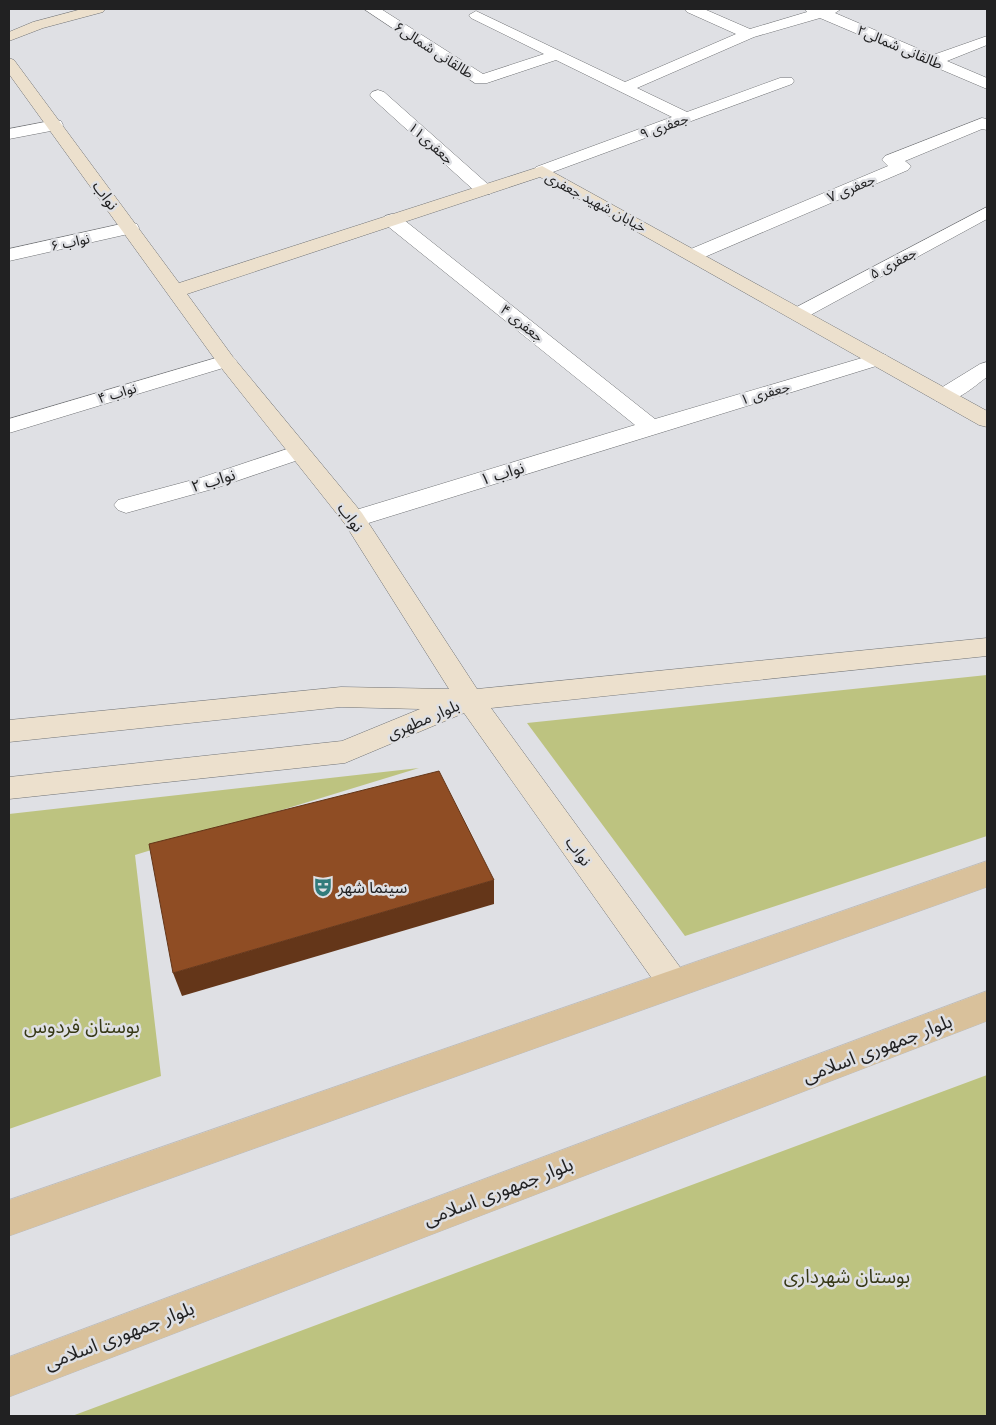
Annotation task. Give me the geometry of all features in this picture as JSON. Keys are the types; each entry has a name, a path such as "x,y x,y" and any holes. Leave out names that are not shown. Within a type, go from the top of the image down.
{"main road":[{"path":"9,1218 987,874"},
{"name":"بلوار جمهوری اسلامی","path":"9,1376 987,1006"}],"street":[{"path":"16,20 92,9"},
{"path":"9,37 38,25 98,9"},
{"name":"طالقانی شمالی۶","path":"371,9 481,80 557,55"},
{"path":"692,9 748,34"},
{"path":"624,88 748,34 822,10"},
{"name":"طالقانی شمالی۲","path":"822,10 987,84"},
{"path":"476,15 686,118"},
{"path":"933,61 987,40"},
{"name":"نواب","path":"9,63 226,361 354,519 470,700 674,984"},
{"name":"جعفری ۹","path":"542,171 786,81"},
{"name":"جعفری۱۱","path":"378,96 484,190"},
{"name":"جعفری ۷","path":"694,254 902,166 891,160 982,123 987,125"},
{"path":"9,134 55,125"},
{"name":"خیابان شهید جعفری","path":"175,291 542,171 694,254 987,420"},
{"name":"جعفری ۵","path":"798,314 987,212"},
{"name":"جعفری ۴","path":"392,220 651,427"},
{"name":"نواب ۶","path":"9,255 130,228"},
{"name":"جعفری ۱","path":"651,427 879,360"},
{"name":"نواب ۴","path":"9,426 226,361"},
{"path":"944,396 987,368"},
{"name":"نواب ۱","path":"354,519 651,427"},
{"name":"نواب ۲","path":"126,505 208,483 299,452"},
{"path":"470,700 987,647"},
{"name":"بلوار مطهری","path":"9,731 341,697 470,700"},
{"name":"بلوار مطهری","path":"9,788 345,752 470,700"}],"green space":[{"path":"987,675 987,836 685,936 527,723"},
{"name":"بوستان فردوس","path":"419,768 135,855 161,1076 9,1129 9,814"},
{"name":"بوستان شهرداری","path":"987,1075 987,1416 72,1416"}],"building":[{"name":"سینما شهر","path":"439,771 494,880 173,973 149,844"}],"place":[{"name":"سینما شهر","path":"323,887"}]}
